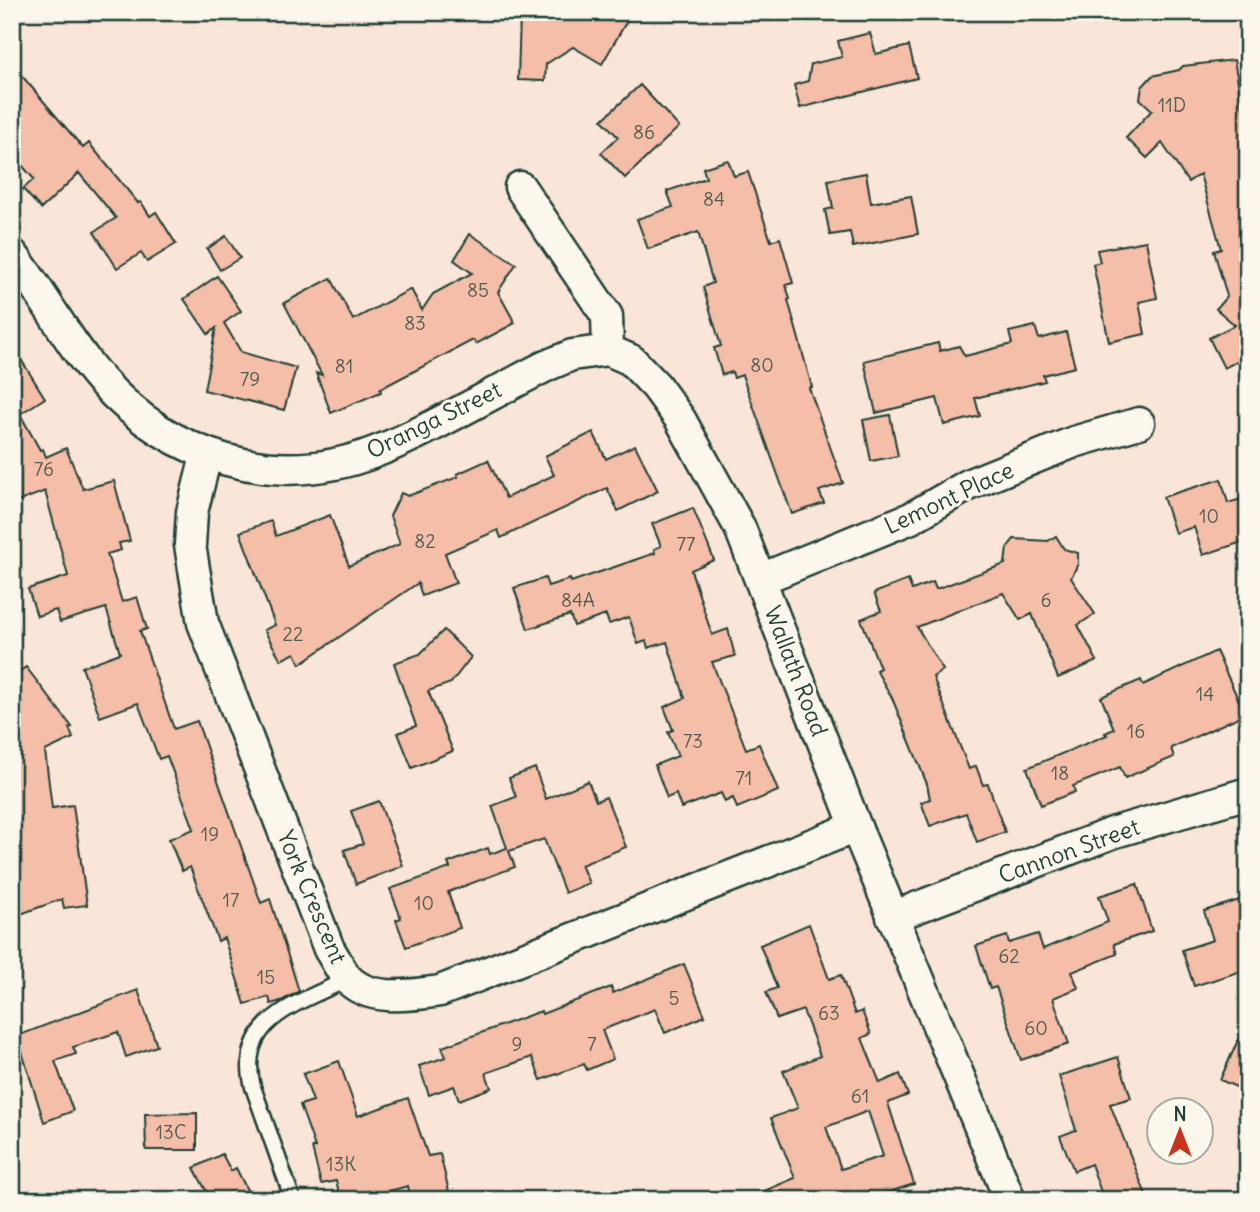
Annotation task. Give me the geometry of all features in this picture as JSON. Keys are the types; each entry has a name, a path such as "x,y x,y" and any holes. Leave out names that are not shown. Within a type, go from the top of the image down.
{"street":[{"path":"520,187 607,316 608,350"},
{"name":"Oranga Street","path":"17,268 99,379 135,415 169,438 206,456 249,467 293,469 328,465 375,452 572,355 608,350"},
{"name":"Wallath Road","path":"608,350 631,360 680,419 740,528 892,917 1010,1200"},
{"name":"Lemont Place","path":"761,579 911,518 970,484 1074,442 1139,423"},
{"name":"York Crescent","path":"206,456 192,513 190,545 203,623 329,949 348,979 370,990 396,997 440,991 856,827"},
{"name":"Cannon Street","path":"892,917 1115,832 1248,793"}],"lane":[{"path":"293,1200 249,1074 251,1049 256,1037 273,1017 348,979"}],"building":[{"path":"606,12 628,19 602,64 573,47 546,64 545,81 518,80 520,14"},
{"path":"870,33 876,54 909,46 917,78 800,108 794,85 808,81 811,64 842,57 838,41"},
{"path":"1234,60 1248,137 1248,356 1224,368 1209,338 1235,325 1216,309 1227,296 1214,251 1221,249 1200,174 1188,182 1162,143 1147,158 1126,138 1152,110 1140,99 1142,87 1152,76 1179,70 1183,66"},
{"path":"12,64 83,148 89,143 150,216 156,212 176,244 147,262 141,253 117,268 94,232 116,218 79,173 41,209 23,189 34,179 12,154"},
{"path":"640,85 679,127 625,178 601,153 618,137 602,120"},
{"path":"728,160 734,176 748,172 771,241 780,238 793,283 786,285 790,299 788,300 812,387 809,388 843,483 819,491 824,503 792,514 742,375 734,378 732,372 722,375 714,348 721,346 703,287 713,283 698,232 648,249 637,219 673,207 667,191 706,178 703,168"},
{"path":"866,173 871,203 911,196 918,234 853,247 850,232 830,235 825,210 833,208 828,180"},
{"path":"470,234 516,264 498,292 515,323 476,344 473,340 380,389 381,392 331,413 316,373 322,375 284,303 331,278 353,320 411,289 422,310 433,294 472,273 454,260"},
{"path":"226,236 240,258 220,270 207,249"},
{"path":"1146,241 1157,298 1139,302 1145,334 1109,342 1093,264 1100,262 1097,250"},
{"path":"217,276 241,311 224,323 241,352 296,368 284,410 204,390 216,328 208,334 184,299"},
{"path":"1035,326 1039,339 1066,332 1075,367 1043,375 1045,381 975,398 980,416 944,425 937,398 876,413 864,361 938,343 940,351 959,346 965,356 1012,344 1009,332"},
{"path":"12,345 45,398 20,414 40,450 43,449 46,457 66,448 83,489 114,481 130,541 119,543 121,550 107,554 122,602 137,597 147,629 140,631 174,729 197,721 261,903 270,899 299,991 281,1001 271,1004 269,997 245,1004 224,938 218,941 190,867 182,871 169,839 194,829 167,756 159,759 138,703 100,717 82,667 120,653 106,608 60,622 56,610 37,616 28,589 68,576 45,491 12,504"},
{"path":"890,415 898,456 871,461 863,420"},
{"path":"593,432 606,459 635,445 658,491 618,511 607,488 501,538 498,530 445,553 456,583 422,596 418,583 300,664 295,653 281,660 264,630 275,625 240,532 271,521 276,536 330,515 349,566 400,544 390,516 401,493 408,496 458,477 457,474 488,460 506,498 554,475 545,456"},
{"path":"1221,479 1228,503 1248,497 1248,540 1203,555 1194,527 1175,533 1163,497"},
{"path":"693,508 714,560 691,570 712,635 728,629 735,656 712,662 746,749 759,744 778,791 737,808 733,798 725,802 721,793 681,808 676,794 667,798 655,765 678,756 668,732 673,730 664,707 685,698 667,642 648,648 646,641 638,644 629,617 609,624 606,615 574,626 570,615 528,629 514,588 545,578 548,586 570,579 571,582 655,553 654,549 661,546 652,524"},
{"path":"1056,536 1064,549 1078,553 1078,564 1071,578 1095,614 1078,625 1097,661 1058,678 1032,614 1020,620 1003,593 917,627 943,670 933,677 969,769 976,766 983,785 988,784 1005,832 977,842 966,813 930,826 921,802 930,799 927,784 892,698 876,670 880,668 861,619 881,611 874,593 908,580 912,590 933,582 936,589 1005,564 1007,548 1014,539 1048,541"},
{"path":"444,630 471,657 451,683 428,691 453,751 412,768 398,733 416,726 394,663 420,654"},
{"path":"1216,651 1245,714 1171,748 1174,757 1125,778 1120,767 1073,786 1075,792 1041,805 1027,768 1107,735 1105,733 1114,729 1101,697 1141,680 1143,685"},
{"path":"26,667 72,727 69,728 73,738 45,751 52,808 73,805 87,905 64,908 62,899 12,917 12,677"},
{"path":"535,768 546,799 588,781 596,801 606,797 626,847 581,865 589,883 565,893 544,839 509,851 515,867 448,892 460,928 406,947 396,920 401,918 390,889 450,868 448,863 488,848 490,854 507,848 492,806 516,797 509,778"},
{"path":"379,801 403,866 356,884 344,850 363,844 351,811"},
{"path":"1137,884 1152,931 1114,944 1117,954 1072,972 1078,988 1053,998 1069,1044 1021,1060 996,987 990,989 976,946 1007,936 1009,943 1038,934 1043,949 1108,922 1099,896"},
{"path":"1243,899 1248,915 1248,969 1194,986 1182,950 1213,940 1204,911"},
{"path":"809,924 829,979 841,975 855,1014 862,1011 871,1034 862,1038 880,1083 900,1074 908,1095 888,1103 914,1184 864,1200 743,1200 795,1178 771,1118 798,1108 783,1071 820,1056 803,1010 777,1019 766,992 777,988 760,945","holes":["868,1111 883,1156 841,1169 826,1127"]},
{"path":"684,964 705,1016 665,1033 655,1009 602,1030 613,1059 587,1070 584,1064 541,1080 532,1057 486,1073 491,1088 459,1100 454,1086 429,1095 419,1066 446,1057 442,1047 541,1011 542,1014 611,987 613,993"},
{"path":"138,990 157,1046 126,1057 118,1032 73,1047 76,1054 55,1061 73,1111 44,1122 17,1036"},
{"path":"1248,1018 1248,1092 1220,1080"},
{"path":"1118,1057 1131,1098 1110,1104 1148,1200 1104,1200 1091,1164 1074,1171 1060,1136 1076,1130 1059,1076"},
{"path":"339,1061 358,1116 408,1098 428,1156 440,1154 451,1200 411,1200 408,1186 355,1200 341,1200 336,1181 321,1184 312,1148 315,1147 300,1105 313,1101 303,1074"},
{"path":"197,1113 197,1150 146,1150 145,1114"},
{"path":"222,1154 231,1171 236,1168 252,1200 211,1200 194,1168"}]}
